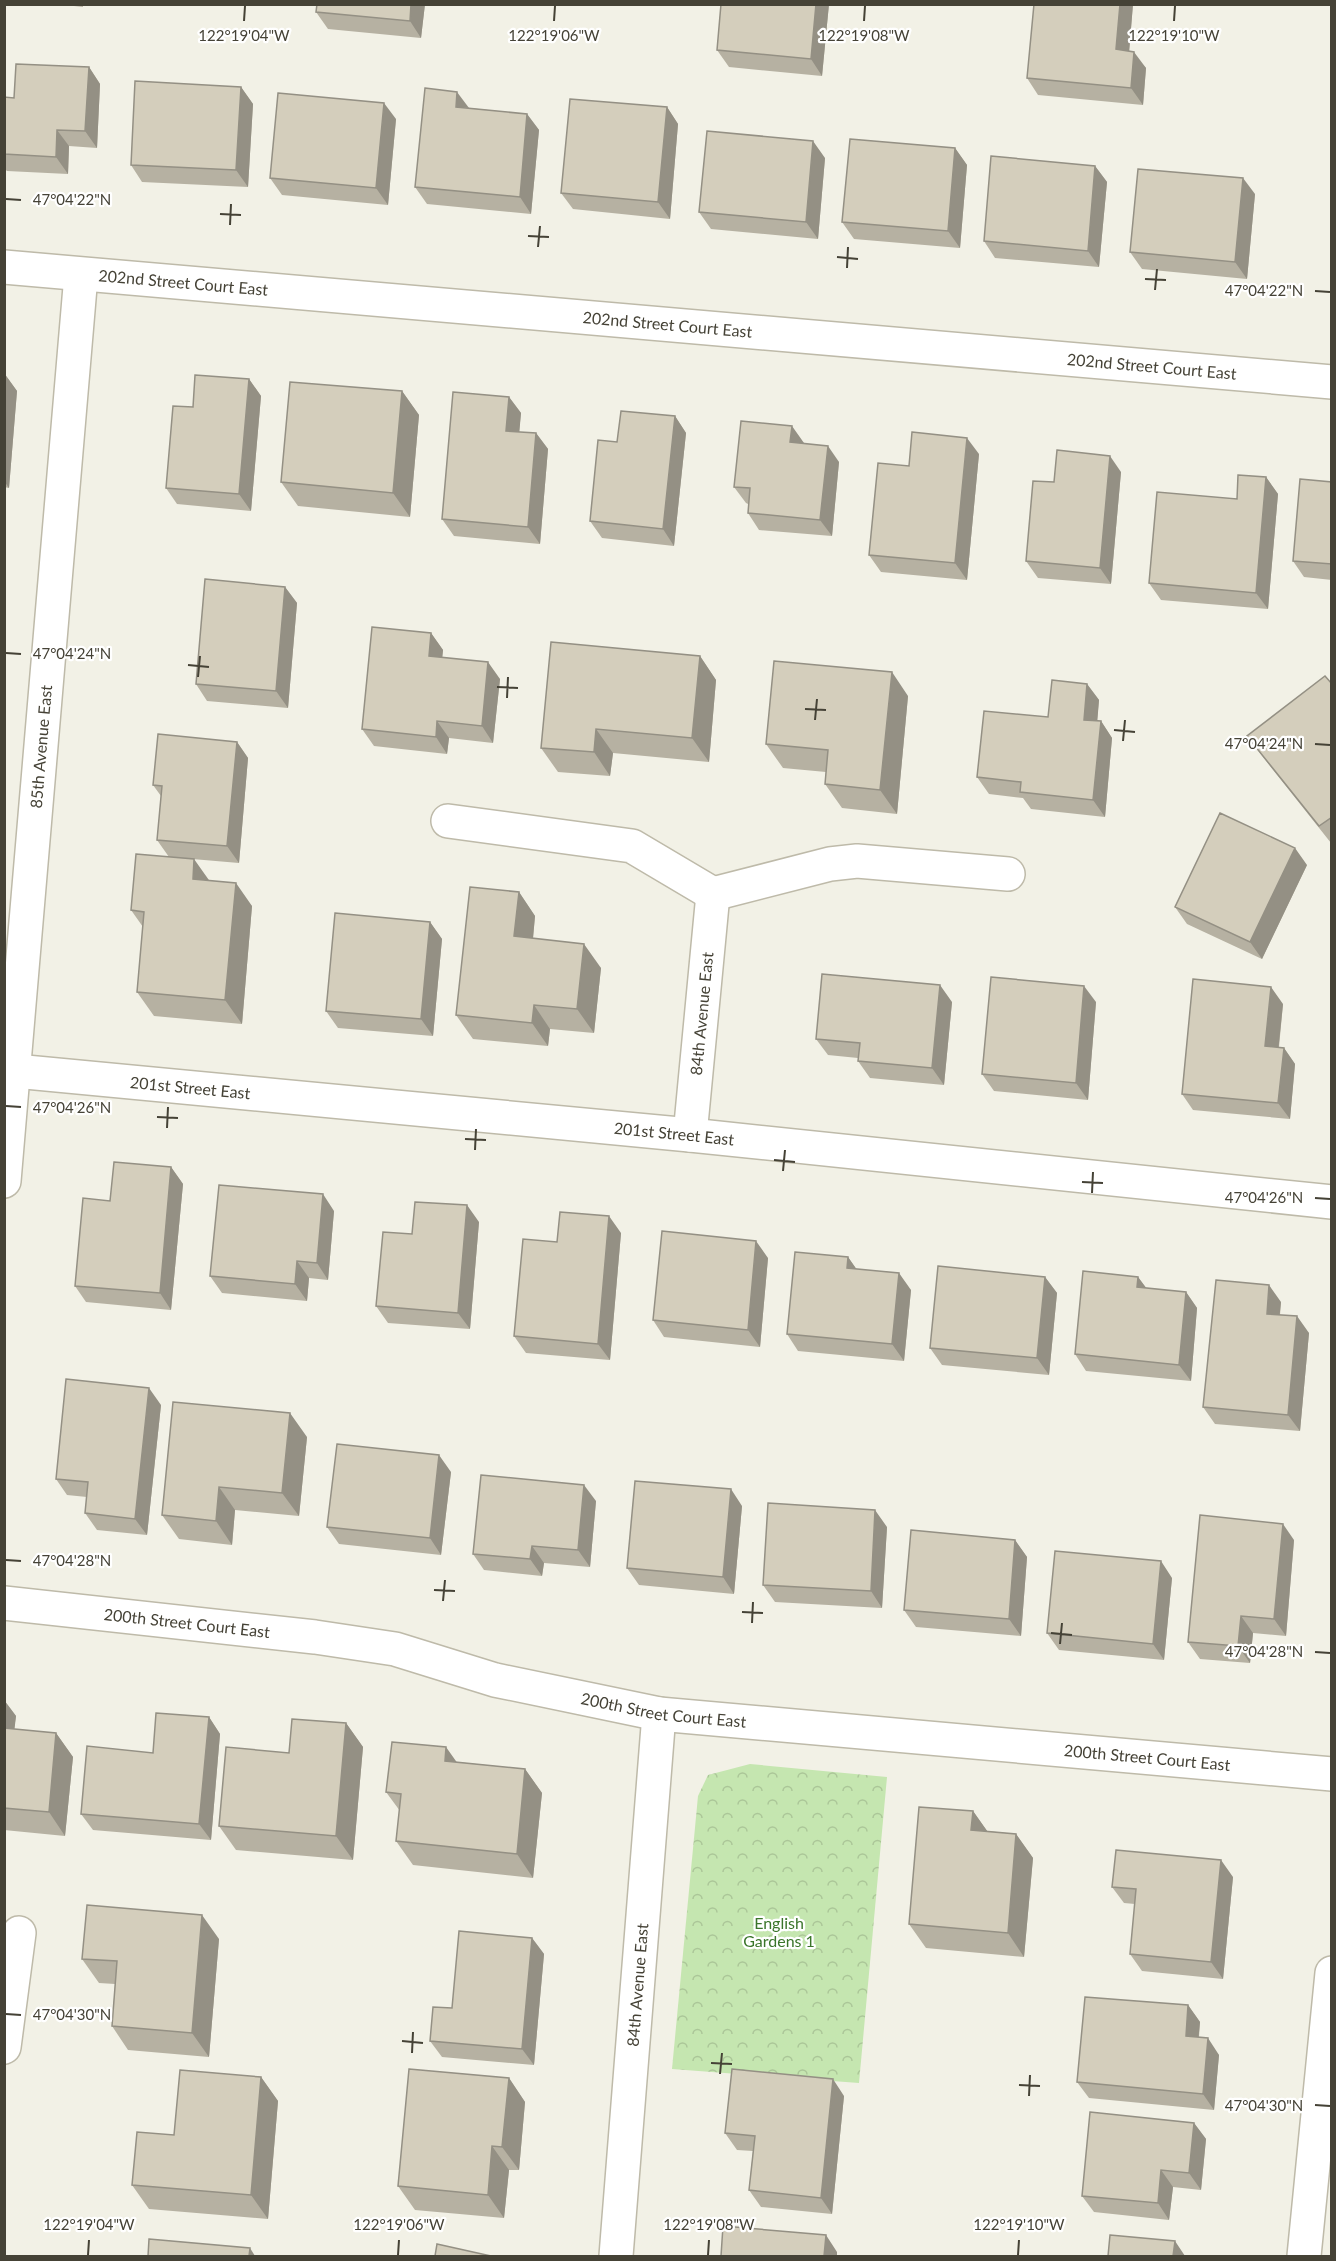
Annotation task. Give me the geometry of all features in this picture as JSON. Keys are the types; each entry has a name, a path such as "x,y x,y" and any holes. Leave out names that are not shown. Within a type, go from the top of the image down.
{"street":[{"name":"202nd Street Court East","path":"4,267 1332,382"},
{"name":"85th Avenue East","path":"4,1180 81,275"},
{"path":"448,821 632,846 713,894 830,864 857,861 1008,874"},
{"name":"84th Avenue East","path":"690,1135 713,894"},
{"name":"201st Street East","path":"15,1071 690,1135 1332,1202"},
{"name":"200th Street Court East","path":"4,1603 315,1637 395,1649 495,1680 659,1714 1332,1774"},
{"name":"84th Avenue East","path":"616,2256 659,1714"},
{"path":"4,2047 20,1933"},
{"path":"1304,2256 1332,1973"}],"green space":[{"name":"English Gardens 1","path":"750,1764 887,1777 859,2083 672,2069 698,1796 708,1775"}],"building":[{"path":"317,4 411,4 410,21 316,12"},
{"path":"721,4 816,4 811,59 717,50"},
{"path":"1034,4 1120,4 1116,49 1134,52 1131,88 1027,78"},
{"path":"16,64 89,67 85,131 57,130 56,157 4,154 4,97 14,98"},
{"path":"135,81 241,87 236,170 131,165"},
{"path":"425,88 457,92 456,107 527,114 520,197 415,187"},
{"path":"278,93 384,103 376,188 270,178"},
{"path":"570,99 667,107 658,202 561,193"},
{"path":"707,131 813,141 806,222 699,212"},
{"path":"850,139 955,148 948,231 842,222"},
{"path":"991,156 1095,166 1088,251 984,241"},
{"path":"1138,169 1243,178 1235,262 1130,252"},
{"path":"195,375 249,379 239,494 166,488 173,406 193,407"},
{"path":"290,382 402,391 393,493 281,482"},
{"path":"453,392 509,397 506,431 536,433 528,527 442,519"},
{"path":"621,411 675,416 663,529 590,521 598,440 617,442"},
{"path":"741,421 792,426 790,442 828,446 820,520 748,513 750,488 734,487"},
{"path":"912,432 967,438 955,563 869,555 878,463 909,466"},
{"path":"1057,450 1110,456 1100,568 1026,561 1033,481 1054,482"},
{"path":"1238,475 1266,477 1256,593 1149,583 1157,492 1237,499"},
{"path":"1300,479 1332,482 1332,564 1293,561"},
{"path":"205,579 285,587 276,691 196,684"},
{"path":"372,627 431,633 429,656 488,662 482,726 437,721 436,737 362,729"},
{"path":"551,642 700,656 692,738 596,729 594,752 541,748"},
{"path":"774,661 892,672 880,790 825,784 828,750 766,744"},
{"path":"1325,676 1332,684 1332,817 1319,826 1247,736"},
{"path":"1052,680 1087,684 1084,720 1101,721 1093,800 1020,792 1021,782 977,777 984,711 1048,717"},
{"path":"158,734 237,742 227,846 157,840 162,786 153,785"},
{"path":"1220,813 1295,848 1250,942 1175,907"},
{"path":"136,854 194,859 193,879 236,883 225,1000 137,992 144,912 131,910"},
{"path":"470,887 519,892 514,936 584,944 577,1009 534,1005 532,1023 456,1015"},
{"path":"335,913 430,922 421,1019 326,1011"},
{"path":"822,974 940,985 932,1068 858,1061 860,1043 816,1039"},
{"path":"991,977 1084,986 1076,1083 982,1074"},
{"path":"1193,979 1271,987 1265,1046 1284,1048 1278,1103 1182,1094"},
{"path":"114,1162 171,1167 160,1293 75,1286 83,1198 110,1201"},
{"path":"219,1185 323,1194 317,1263 297,1261 295,1284 210,1276"},
{"path":"415,1202 467,1205 458,1313 376,1306 383,1232 412,1234"},
{"path":"560,1212 609,1216 598,1344 514,1336 523,1239 557,1242"},
{"path":"662,1231 756,1241 748,1330 653,1320"},
{"path":"795,1252 848,1257 847,1268 899,1273 892,1344 787,1334"},
{"path":"938,1266 1045,1277 1037,1358 930,1348"},
{"path":"1083,1271 1138,1277 1137,1287 1186,1292 1179,1365 1075,1354"},
{"path":"1216,1280 1269,1285 1267,1314 1297,1316 1288,1415 1203,1407"},
{"path":"66,1379 149,1388 135,1519 85,1513 88,1482 56,1479"},
{"path":"173,1402 290,1413 282,1493 219,1487 216,1521 162,1515"},
{"path":"337,1444 439,1455 430,1538 327,1527"},
{"path":"481,1475 584,1485 578,1550 532,1546 530,1559 473,1554"},
{"path":"635,1481 731,1489 723,1577 627,1568"},
{"path":"768,1503 875,1510 871,1591 763,1585"},
{"path":"1200,1515 1283,1524 1274,1619 1241,1616 1238,1646 1188,1642"},
{"path":"911,1530 1015,1540 1009,1619 904,1610"},
{"path":"1055,1551 1161,1561 1153,1644 1047,1633"},
{"path":"156,1713 209,1717 199,1824 81,1814 87,1746 153,1753"},
{"path":"292,1719 346,1723 336,1836 219,1826 226,1747 289,1753"},
{"path":"4,1728 56,1733 49,1812 4,1808"},
{"path":"392,1742 446,1747 445,1761 525,1769 517,1854 396,1841 401,1794 386,1792"},
{"path":"919,1807 973,1811 971,1830 1016,1834 1008,1933 909,1924"},
{"path":"1116,1850 1221,1860 1211,1962 1130,1954 1136,1889 1112,1887"},
{"path":"87,1905 202,1915 192,2033 112,2026 117,1961 82,1959"},
{"path":"459,1931 532,1938 522,2049 430,2041 433,2007 452,2008"},
{"path":"1085,1997 1188,2005 1186,2036 1208,2038 1203,2094 1077,2082"},
{"path":"409,2069 509,2078 502,2147 492,2146 488,2195 398,2186"},
{"path":"732,2069 833,2079 821,2198 749,2190 755,2136 725,2133"},
{"path":"180,2070 261,2077 251,2195 132,2185 137,2132 174,2135"},
{"path":"1090,2112 1194,2123 1189,2173 1161,2170 1158,2203 1082,2196"},
{"path":"723,2226 826,2235 824,2256 721,2256"},
{"path":"1110,2235 1175,2241 1173,2256 1108,2256"},
{"path":"149,2239 250,2248 249,2256 148,2256"},
{"path":"437,2244 491,2256 435,2256"}]}
